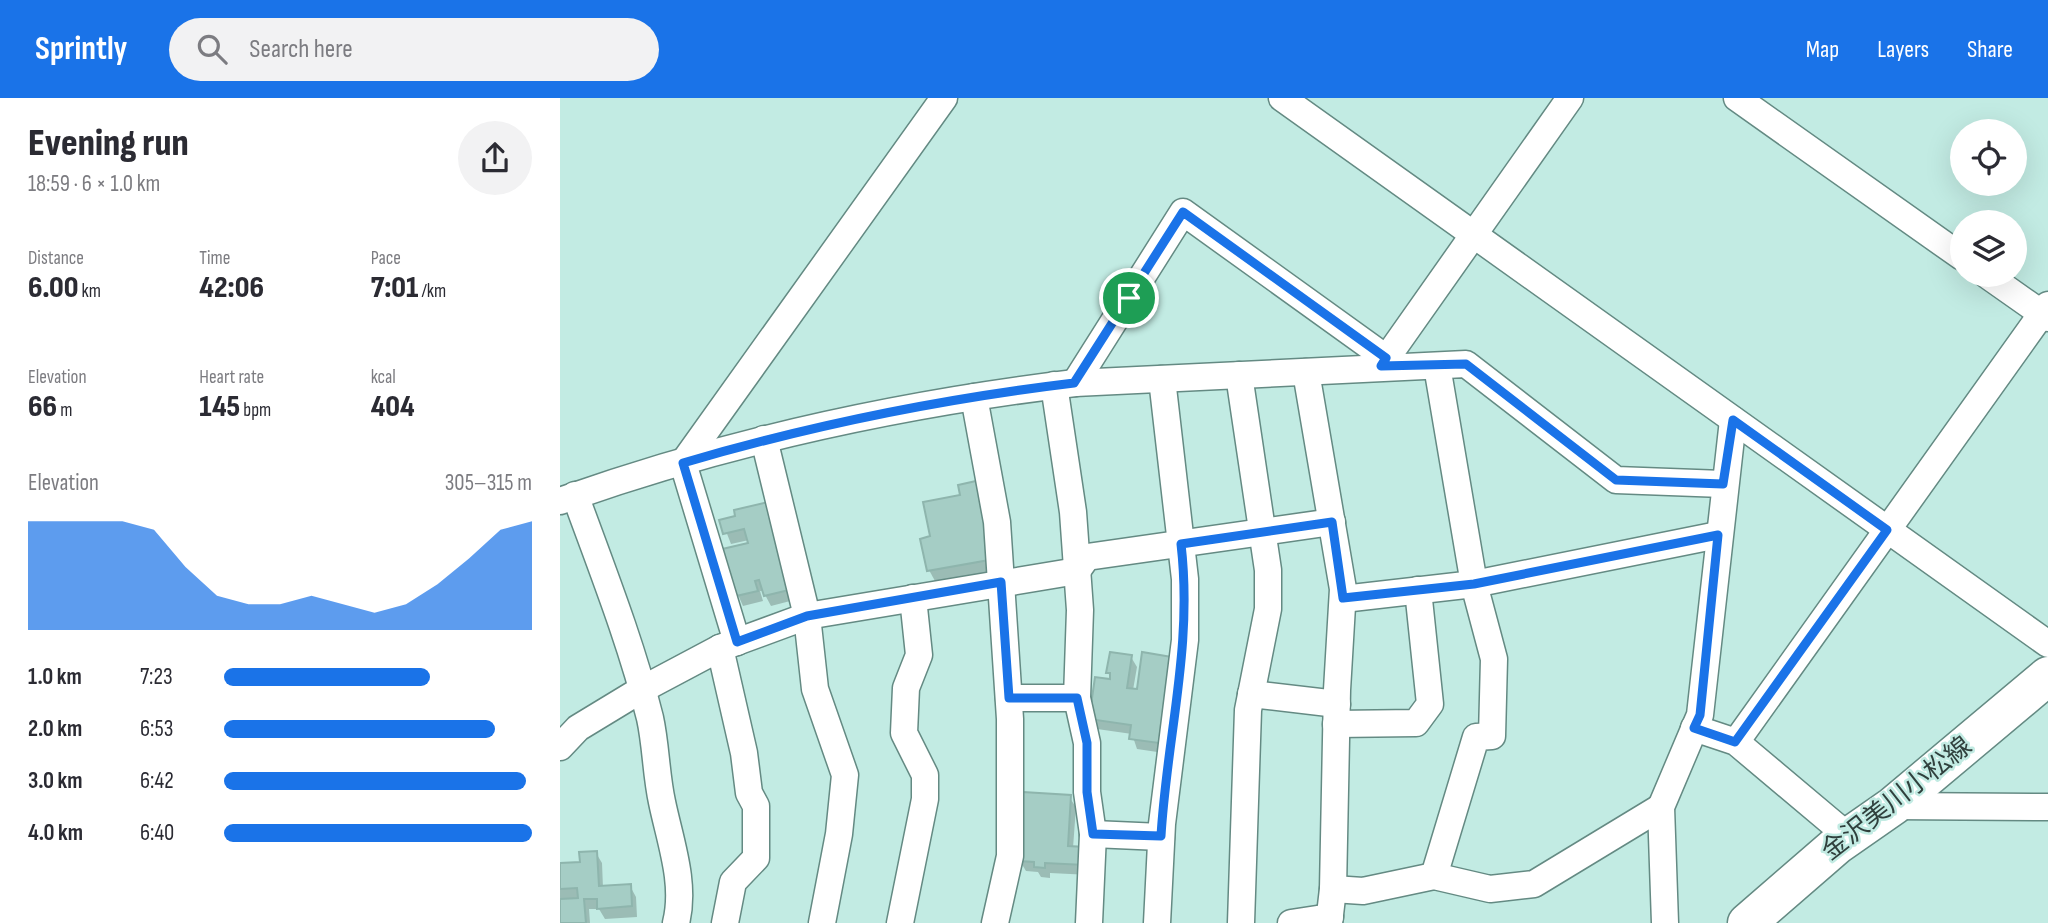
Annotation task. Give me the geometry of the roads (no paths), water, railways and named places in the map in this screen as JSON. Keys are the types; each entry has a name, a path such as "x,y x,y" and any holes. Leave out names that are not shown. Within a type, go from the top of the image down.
{"main road":[{"name":"金沢美川小松線","path":"1747,923 1849,837 1893,806 2048,676"}],"street":[{"path":"726,923 733,882 756,858 756,806 749,793 728,645 683,463 944,98"},
{"path":"1282,98 2048,644"},
{"path":"1383,362 1570,98"},
{"path":"1737,98 1950,249"},
{"path":"1089,923 1093,834 1087,792 1087,743 1077,698 1080,610 1064,384 1183,212 1383,362"},
{"path":"1735,742 2046,312 2006,287"},
{"path":"676,923 679,911 676,858 662,801 650,720 629,644 568,498 764,439 920,405 1064,384 1306,372 1383,362 1437,366 1466,364 1616,480 1723,484"},
{"path":"1434,876 1476,737 1492,736 1494,659 1474,584 1437,366"},
{"path":"1291,923 1330,920 1343,598 1306,372"},
{"path":"1239,375 1268,570 1268,609 1251,694 1243,805 1241,923"},
{"path":"1157,923 1161,836 1185,640 1185,579 1162,379"},
{"path":"974,397 997,522 1009,698 1010,856 995,923"},
{"path":"1665,923 1661,807 1700,715 1723,484 1733,420"},
{"path":"764,439 807,616 815,689 845,775 839,834 822,923"},
{"path":"560,747 578,727 642,690 728,645 807,616 1077,571 1087,557 1332,522"},
{"path":"1343,598 1474,584 1718,535"},
{"path":"1251,694 1337,714 1416,723 1430,704 1418,590"},
{"path":"900,923 925,799 925,775 904,733 906,688 919,655 913,598"},
{"path":"1009,698 1077,698"},
{"path":"1694,728 1735,742 1849,837"},
{"path":"1893,806 2048,807"},
{"path":"1333,889 1363,891 1434,876 1490,889 1534,884 1661,807"},
{"path":"1093,834 1161,836"}]}
